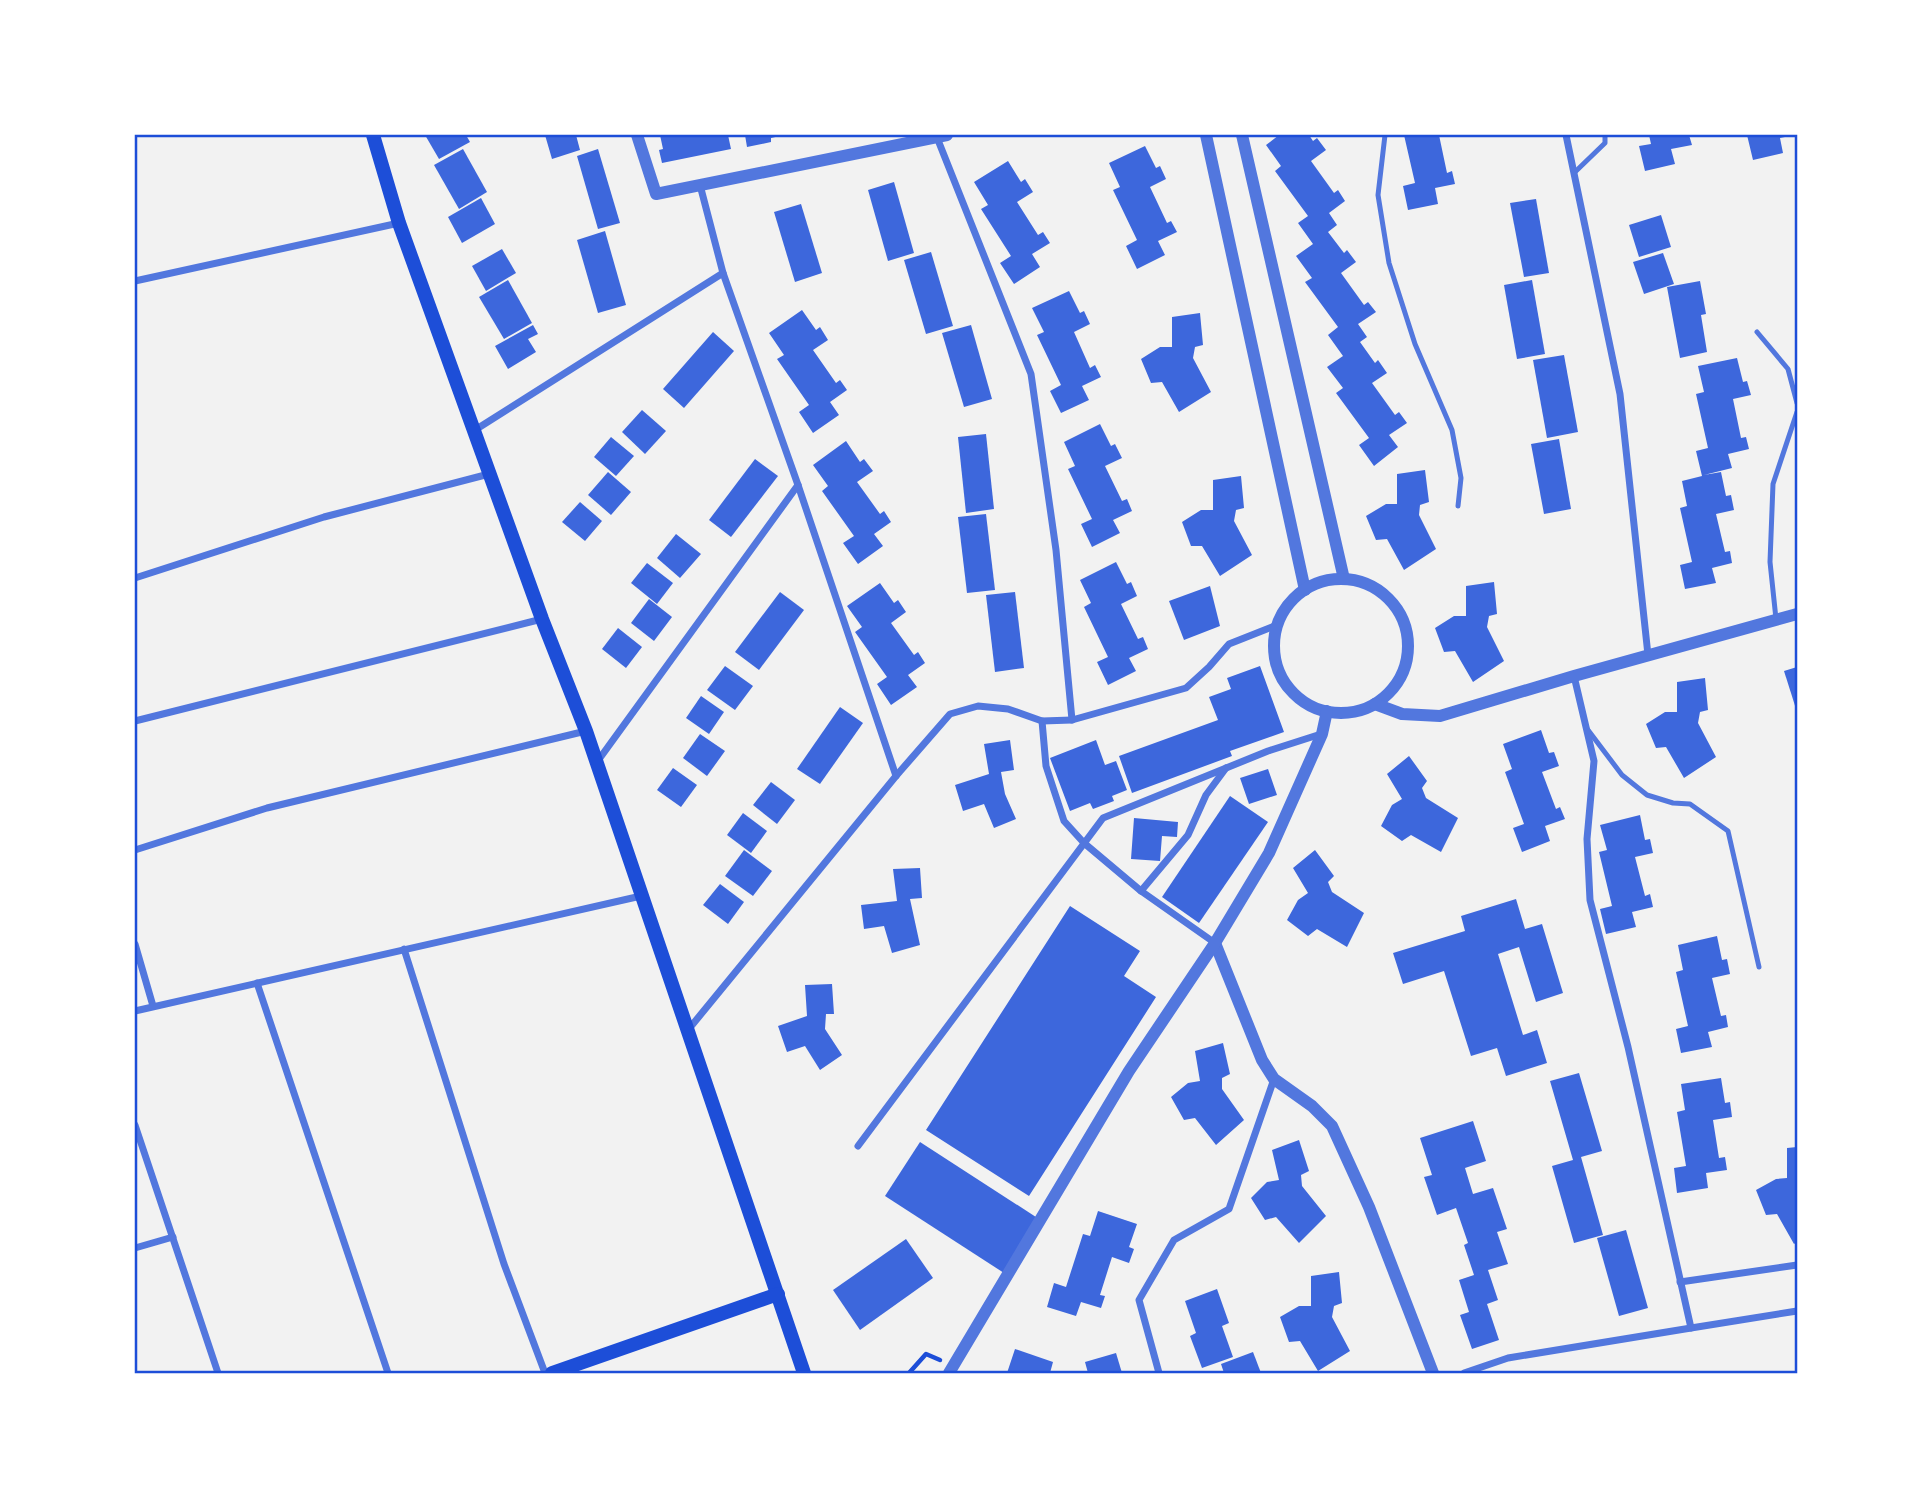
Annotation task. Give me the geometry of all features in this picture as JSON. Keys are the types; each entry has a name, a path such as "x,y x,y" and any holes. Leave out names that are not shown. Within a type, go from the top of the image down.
{"main road":[{"path":"373,135 399,223 542,619 586,732 804,1373"},
{"path":"552,1373 778,1294"}],"street":[{"path":"637,135 656,194 940,135 1031,374 1056,550 1072,720"},
{"path":"1206,135 1305,590"},
{"path":"1242,135 1344,579"},
{"path":"1566,135 1620,394 1648,655"},
{"path":"699,185 723,272 897,776"},
{"path":"135,281 399,223"},
{"path":"475,430 723,272"},
{"path":"135,578 324,517 489,474"},
{"path":"596,762 798,485"},
{"path":"1344,579 1369,584 1388,598 1401,615 1408,638 1404,669 1392,690 1374,704 1352,712 1333,713 1311,706 1292,692 1277,667 1273,643 1279,619 1292,599 1317,582 1344,579"},
{"path":"1374,704 1402,714 1440,716 1797,614"},
{"path":"135,721 542,619"},
{"path":"687,1030 950,714 978,706 1007,709 1042,721 1072,720 1186,688 1229,644 1277,625"},
{"path":"1574,676 1594,761 1587,839 1590,900 1628,1047 1691,1328"},
{"path":"951,1369 1129,1072 1215,943 1269,853 1322,734 1327,711"},
{"path":"1042,721 1046,766 1064,821 1084,843 1141,891 1215,943 1262,1060 1274,1079 1312,1106 1332,1126 1369,1207 1433,1373"},
{"path":"135,850 267,808 586,732"},
{"path":"858,1146 1103,818 1268,751 1322,734"},
{"path":"1141,891 1188,835 1206,795 1227,768"},
{"path":"135,1011 642,895"},
{"path":"135,944 153,1006"},
{"path":"404,949 504,1264 545,1373"},
{"path":"257,983 388,1373"},
{"path":"1159,1373 1139,1300 1174,1240 1229,1209 1274,1079"},
{"path":"135,1125 218,1373"},
{"path":"135,1248 173,1237"},
{"path":"1680,1282 1797,1265"},
{"path":"1464,1373 1508,1358 1797,1311"}],"lane":[{"path":"1385,135 1378,195 1389,263 1415,344 1452,430 1461,478 1458,506"},
{"path":"1575,172 1605,143 1605,135"},
{"path":"1757,332 1788,369 1797,403"},
{"path":"1776,619 1770,562 1773,484 1797,412"},
{"path":"1586,727 1622,775 1647,795 1673,803 1690,804 1728,831 1759,967"}],"path":[{"path":"909,1373 926,1354 951,1369"}],"building":[{"path":"425,135 466,135 470,142 439,159"},
{"path":"545,135 576,135 580,150 552,159"},
{"path":"660,135 728,135 731,149 662,163"},
{"path":"745,135 780,136 771,138 771,142 747,147"},
{"path":"1279,135 1309,135 1313,141 1317,138 1326,150 1311,161 1334,193 1338,190 1345,201 1329,213 1337,225 1328,232 1344,253 1347,250 1356,262 1341,273 1364,305 1368,302 1376,312 1358,324 1367,337 1360,342 1375,363 1378,360 1387,373 1372,383 1395,415 1399,412 1407,423 1389,435 1398,447 1374,466 1359,445 1369,438 1336,393 1343,388 1327,367 1343,356 1328,335 1338,327 1305,282 1312,278 1296,256 1313,244 1298,223 1308,216 1275,171 1281,166 1266,145"},
{"path":"1404,135 1439,135 1447,173 1452,171 1455,184 1435,188 1438,204 1408,210 1403,186 1415,183"},
{"path":"1649,135 1689,135 1692,145 1671,149 1675,164 1645,171 1639,146 1651,144"},
{"path":"1747,135 1790,136 1780,138 1783,153 1753,160"},
{"path":"1145,146 1156,168 1160,166 1166,179 1150,187 1167,223 1171,221 1177,232 1158,241 1165,255 1137,269 1126,246 1137,240 1113,190 1120,187 1109,163"},
{"path":"463,149 487,192 459,209 434,165"},
{"path":"598,149 620,223 598,229 577,156"},
{"path":"1008,161 1021,182 1025,179 1033,192 1017,202 1038,235 1043,232 1050,243 1032,254 1040,267 1014,284 1000,263 1011,256 981,209 988,205 974,182"},
{"path":"894,182 914,253 888,261 868,190"},
{"path":"481,198 495,224 462,243 448,217"},
{"path":"1536,199 1549,273 1524,277 1510,203"},
{"path":"801,204 822,273 795,282 774,212"},
{"path":"1661,215 1671,247 1639,257 1629,225"},
{"path":"605,231 626,305 598,313 577,240"},
{"path":"502,249 516,273 486,291 472,266"},
{"path":"931,252 953,326 926,334 904,260"},
{"path":"1663,253 1674,284 1644,294 1633,262"},
{"path":"508,280 532,323 504,339 479,297"},
{"path":"1532,280 1545,354 1517,359 1504,285"},
{"path":"1700,281 1706,314 1701,315 1707,352 1680,358 1667,287"},
{"path":"1069,291 1080,313 1084,311 1090,324 1074,332 1090,368 1095,365 1101,377 1082,386 1089,400 1061,413 1050,391 1061,385 1037,335 1044,332 1032,308"},
{"path":"802,310 816,330 820,327 828,340 813,350 836,383 840,380 847,390 830,402 839,415 813,433 799,412 809,405 777,359 784,355 769,333"},
{"path":"1200,313 1203,345 1195,347 1193,358 1211,392 1179,412 1162,382 1151,383 1141,359 1160,347 1172,347 1172,317"},
{"path":"533,325 538,334 528,339 536,352 508,369 495,346"},
{"path":"971,325 992,399 964,407 942,333"},
{"path":"713,332 734,351 684,408 663,389"},
{"path":"1564,355 1578,432 1547,438 1533,360"},
{"path":"1737,358 1743,382 1747,381 1751,395 1733,399 1741,438 1746,437 1749,449 1728,454 1732,468 1704,475 1721,472 1726,496 1731,495 1734,510 1716,514 1725,552 1730,551 1732,563 1712,568 1716,583 1685,589 1680,565 1692,562 1680,508 1687,506 1682,481 1702,476 1696,451 1708,448 1696,394 1704,392 1698,366"},
{"path":"642,410 666,431 645,454 622,432"},
{"path":"1100,424 1111,446 1115,444 1122,458 1105,466 1122,501 1127,499 1132,511 1113,520 1120,533 1092,547 1081,524 1092,519 1068,469 1075,466 1064,442"},
{"path":"986,434 994,509 966,513 958,437"},
{"path":"611,437 634,456 616,476 594,457"},
{"path":"1559,439 1571,509 1544,514 1531,444"},
{"path":"846,441 860,462 864,459 873,471 857,482 880,514 884,511 891,522 874,534 883,546 858,564 843,543 854,536 822,491 828,486 813,465"},
{"path":"755,459 778,476 731,537 709,520"},
{"path":"1425,470 1429,502 1420,505 1419,515 1436,549 1404,570 1387,539 1376,540 1366,516 1386,504 1397,504 1397,474"},
{"path":"608,472 631,492 611,515 588,495"},
{"path":"1241,476 1244,508 1236,510 1234,521 1252,555 1220,576 1202,546 1191,546 1182,522 1201,510 1213,510 1213,480"},
{"path":"580,502 602,521 585,541 562,522"},
{"path":"986,514 995,590 967,593 958,517"},
{"path":"676,534 701,554 680,578 657,558"},
{"path":"1116,562 1127,584 1131,582 1137,596 1121,604 1138,639 1143,637 1148,649 1129,658 1136,671 1108,685 1097,662 1108,657 1084,607 1091,603 1080,580"},
{"path":"647,563 673,583 657,604 631,583"},
{"path":"1494,582 1497,614 1489,616 1487,627 1504,661 1473,682 1455,651 1444,652 1435,628 1454,616 1466,616 1466,586"},
{"path":"880,583 894,603 898,600 906,612 891,623 914,655 918,652 925,663 908,675 917,687 891,705 877,684 887,677 855,632 862,627 847,606"},
{"path":"1210,586 1220,626 1184,640 1169,601"},
{"path":"780,592 804,610 759,670 735,652"},
{"path":"1015,592 1024,668 995,672 986,595"},
{"path":"649,599 672,617 654,641 631,623"},
{"path":"618,628 642,647 626,668 602,649"},
{"path":"725,666 753,686 735,710 707,690"},
{"path":"1260,666 1284,732 1230,751 1232,756 1132,793 1119,756 1218,720 1209,697 1231,689 1227,678"},
{"path":"1797,667 1797,712 1784,671"},
{"path":"1705,678 1708,710 1700,712 1698,723 1716,757 1684,778 1666,747 1656,748 1646,724 1665,712 1677,712 1677,682"},
{"path":"701,696 724,712 709,734 686,718"},
{"path":"840,707 863,723 820,784 797,769"},
{"path":"1541,730 1549,753 1554,752 1559,766 1542,772 1556,809 1560,807 1565,819 1545,826 1550,841 1522,852 1513,828 1524,824 1505,772 1512,769 1503,744"},
{"path":"700,734 725,751 707,776 683,758"},
{"path":"1010,740 1014,770 1001,772 1005,794 1016,819 994,828 984,804 963,811 955,785 989,774 984,744"},
{"path":"1096,740 1105,765 1116,761 1127,790 1112,796 1114,801 1093,809 1090,803 1070,811 1050,758"},
{"path":"1409,756 1427,781 1422,788 1426,798 1458,818 1441,852 1411,835 1402,841 1381,826 1392,805 1402,799 1387,774"},
{"path":"673,768 697,785 681,807 657,790"},
{"path":"1268,769 1277,795 1249,804 1240,778"},
{"path":"771,782 795,800 777,824 753,805"},
{"path":"1230,796 1268,822 1199,923 1162,897"},
{"path":"743,813 767,831 751,853 727,835"},
{"path":"1640,815 1645,840 1650,839 1653,853 1635,857 1645,896 1650,894 1653,907 1632,912 1636,927 1606,934 1600,909 1612,906 1599,852 1607,850 1600,825"},
{"path":"1134,818 1178,822 1177,837 1162,836 1160,861 1131,859"},
{"path":"744,850 772,871 753,896 725,876"},
{"path":"1315,850 1334,876 1328,882 1332,892 1364,913 1347,947 1317,929 1308,936 1287,920 1298,900 1308,893 1293,868"},
{"path":"920,868 922,898 910,899 920,945 892,953 884,926 864,929 861,905 897,901 893,869"},
{"path":"720,884 744,902 728,924 703,905"},
{"path":"1516,899 1525,929 1542,924 1563,993 1536,1002 1519,947 1498,954 1523,1035 1537,1030 1547,1063 1506,1076 1497,1048 1471,1056 1444,971 1403,984 1393,953 1465,931 1461,916"},
{"path":"1070,906 1140,951 1124,976 1156,997 1029,1196 926,1130"},
{"path":"1717,936 1722,960 1727,959 1730,974 1712,978 1721,1016 1726,1015 1728,1027 1708,1032 1712,1047 1681,1053 1676,1029 1688,1026 1676,972 1683,970 1678,945"},
{"path":"832,984 834,1014 826,1014 825,1029 842,1055 820,1070 805,1046 787,1052 778,1026 807,1016 805,985"},
{"path":"1223,1043 1230,1074 1222,1078 1222,1089 1244,1120 1216,1145 1195,1118 1184,1120 1171,1097 1188,1083 1200,1081 1195,1051"},
{"path":"1579,1073 1602,1151 1581,1157 1603,1235 1574,1243 1552,1166 1573,1160 1550,1081"},
{"path":"1721,1078 1725,1103 1730,1102 1732,1117 1713,1120 1719,1158 1725,1157 1727,1170 1706,1173 1708,1188 1677,1193 1674,1168 1686,1166 1677,1112 1685,1110 1681,1084"},
{"path":"1473,1121 1486,1161 1465,1168 1473,1194 1493,1188 1507,1229 1497,1232 1508,1264 1488,1270 1498,1300 1487,1304 1499,1340 1472,1349 1460,1315 1469,1312 1459,1280 1474,1275 1464,1245 1468,1243 1456,1208 1437,1215 1424,1177 1432,1175 1420,1138"},
{"path":"1299,1140 1309,1171 1301,1175 1302,1186 1326,1216 1299,1243 1276,1217 1265,1220 1251,1198 1267,1182 1279,1180 1272,1150"},
{"path":"920,1142 1039,1219 1004,1273 885,1196"},
{"path":"1797,1147 1797,1242 1794,1244 1777,1214 1766,1215 1756,1190 1776,1179 1787,1178 1787,1148"},
{"path":"1098,1211 1137,1224 1129,1247 1134,1249 1129,1263 1112,1257 1100,1295 1105,1296 1101,1308 1081,1302 1076,1316 1047,1307 1054,1283 1066,1287 1083,1234 1090,1236"},
{"path":"1626,1230 1648,1308 1619,1316 1597,1238"},
{"path":"906,1239 933,1278 860,1330 833,1290"},
{"path":"1339,1272 1342,1303 1334,1306 1332,1317 1350,1351 1318,1371 1300,1341 1289,1342 1280,1317 1299,1306 1311,1306 1311,1276"},
{"path":"1217,1289 1229,1323 1222,1326 1233,1357 1202,1368 1190,1336 1196,1333 1185,1301"},
{"path":"1015,1349 1053,1362 1050,1373 1007,1373"},
{"path":"1253,1352 1261,1373 1224,1373 1221,1364"},
{"path":"1116,1353 1122,1373 1088,1373 1085,1362"}]}
